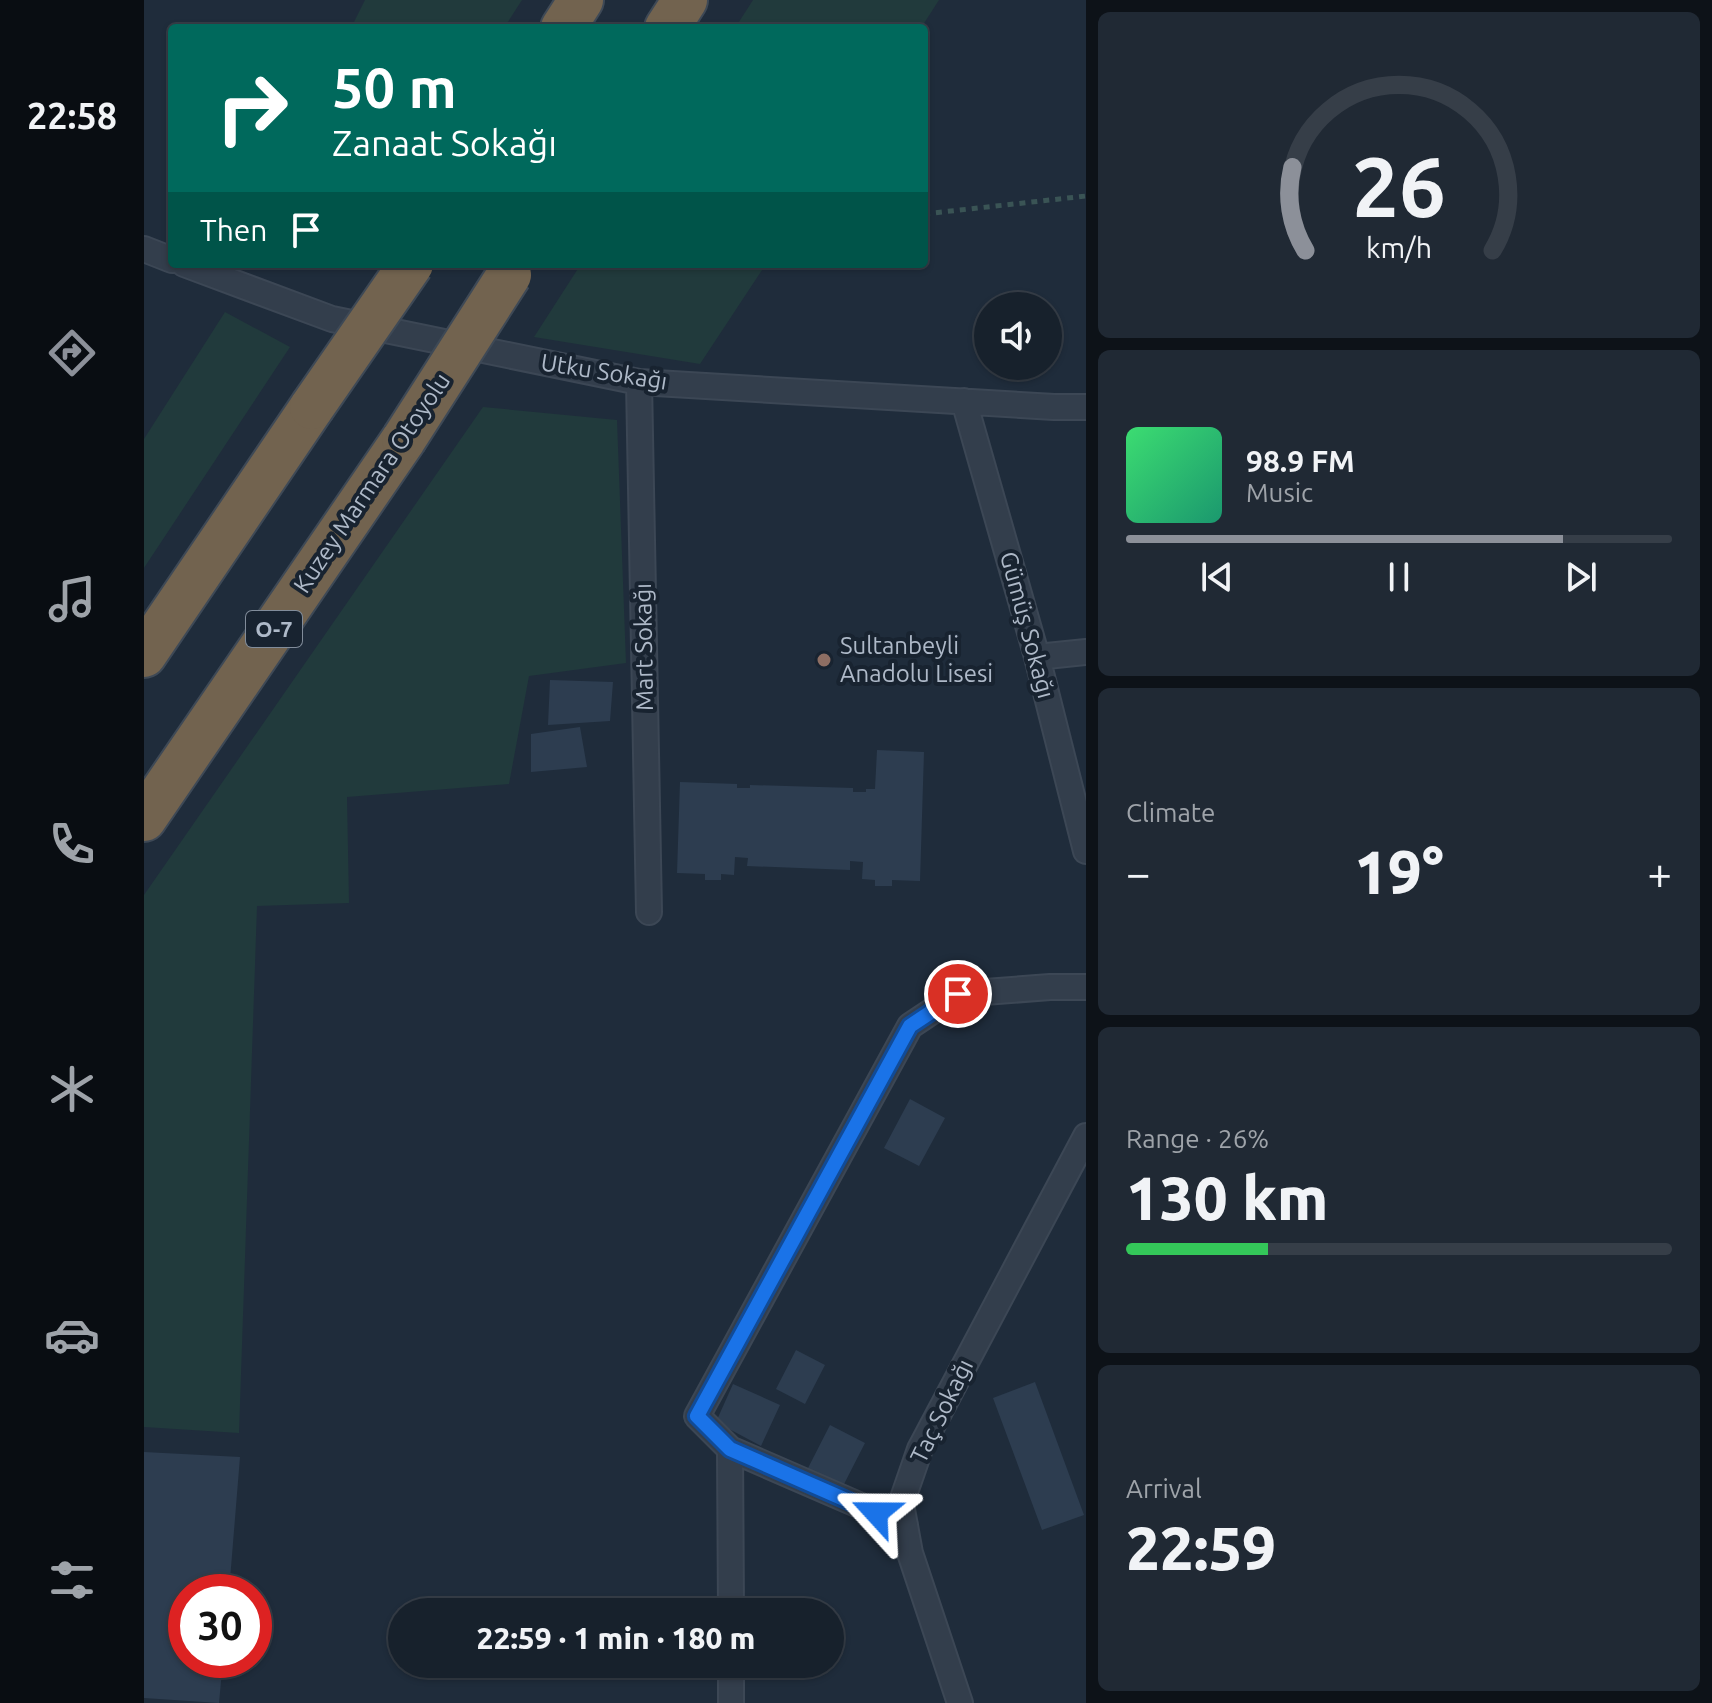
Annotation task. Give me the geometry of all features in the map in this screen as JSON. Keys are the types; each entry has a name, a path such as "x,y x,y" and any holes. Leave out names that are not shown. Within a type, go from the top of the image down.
{"highway":[{"path":"566,24 581,0"},
{"path":"670,24 685,0"},
{"path":"144,655 408,268"},
{"name":"Kuzey Marmara Otoyolu","path":"144,819 404,439 512,269"}],"street":[{"path":"144,249 168,258"},
{"name":"Utku Sokağı","path":"195,268 332,319 639,382 1086,407"},
{"name":"Mart Sokağı","path":"639,382 649,912"},
{"name":"Gümüş Sokağı","path":"964,401 1037,657 1086,851"},
{"path":"1037,657 1086,652"},
{"path":"905,1525 730,1449 697,1416 910,1026 958,994 1086,987"},
{"name":"Taç Sokağı","path":"960,1703 910,1553 901,1504 920,1449 1086,1136"},
{"path":"730,1449 731,1598"},
{"path":"731,1678 731,1703"}],"path":[{"path":"928,214 1086,196"}],"green space":[{"path":"365,0 522,0 507,24 353,24"},
{"path":"753,0 939,0 924,24 738,24"},
{"path":"578,268 763,268 700,364 534,337"},
{"path":"225,312 290,347 144,568 144,439"},
{"path":"483,407 617,420 626,663 529,676 509,784 347,797 349,903 257,906 239,1433 144,1427 144,895"}],"building":[{"path":"550,680 613,682 610,721 548,725"},
{"path":"580,727 587,767 531,772 531,734"},
{"path":"877,750 924,752 920,881 892,880 892,886 875,886 875,880 862,879 863,862 850,861 850,870 747,866 748,858 735,857 734,875 721,874 721,880 705,880 705,874 677,873 680,782 737,784 737,788 750,788 750,785 853,788 853,792 866,792 866,789 875,789"},
{"path":"910,1099 945,1118 919,1166 884,1148"},
{"path":"796,1350 825,1365 805,1404 776,1389"},
{"path":"1035,1382 1084,1515 1042,1530 993,1398"},
{"path":"733,1384 780,1405 761,1446 716,1422"},
{"path":"830,1425 865,1443 842,1488 807,1470"},
{"path":"144,1452 240,1457 230,1574 168,1574 168,1678 221,1678 219,1703 144,1698"}],"place":[{"name":"Sultanbeyli Anadolu Lisesi","path":"824,660"}],"route":[{"path":"876,1513 730,1449 697,1416 910,1026 958,994"}]}
